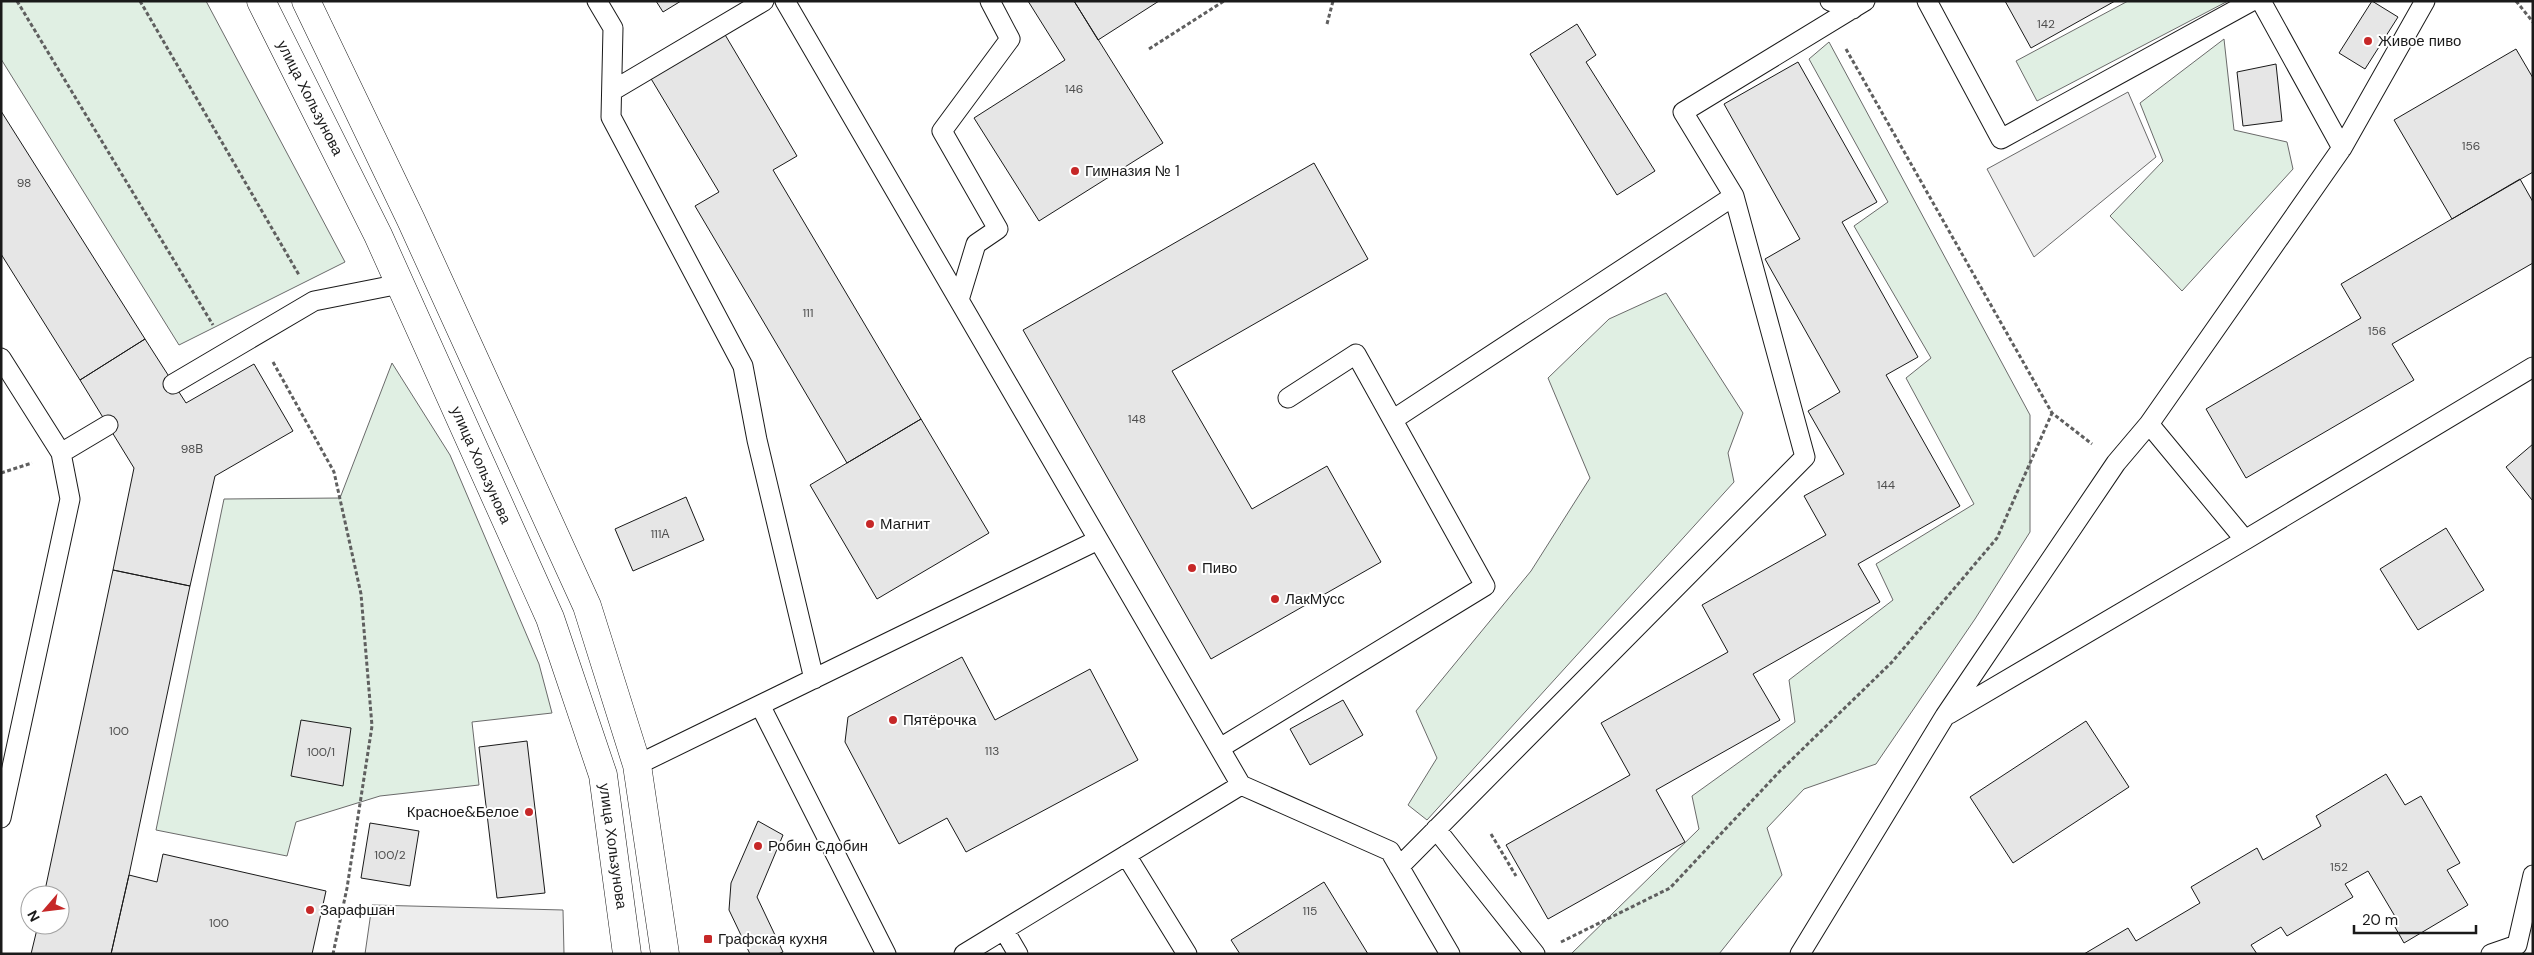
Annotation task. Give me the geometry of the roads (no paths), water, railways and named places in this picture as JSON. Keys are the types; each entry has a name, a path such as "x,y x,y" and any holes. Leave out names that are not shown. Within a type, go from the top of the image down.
{"main road":[{"name":"улица Хользунова","path":"261,1 378,235 550,618 603,775 627,954"},
{"path":"306,1 411,220 587,606 637,765 665,954"}],"lane":[{"path":"596,1 613,28 611,117 743,366 757,440 814,679"},
{"path":"612,91 764,1"},
{"path":"785,1 1241,785 1390,851 1450,954"},
{"path":"959,300 976,244 998,229 942,130 1010,39 990,1"},
{"path":"1830,1 1859,5"},
{"path":"1927,1 2001,139 2252,1"},
{"path":"2260,1 2342,148"},
{"path":"1800,954 1945,716 2116,463 2149,424 2342,148 2425,1"},
{"path":"1399,867 1805,457 1734,196 1683,112 1859,5"},
{"path":"1394,419 1734,196"},
{"path":"173,384 314,301 400,284"},
{"path":"1220,748 1485,586 1394,419 1356,354 1288,398"},
{"path":"1,358 61,453 70,499 1,818"},
{"path":"1945,716 2245,540 2533,367"},
{"path":"2149,424 2245,540"},
{"path":"61,453 108,425"},
{"path":"637,765 1098,540"},
{"path":"760,705 886,954"},
{"path":"964,954 1241,785"},
{"path":"1436,829 1535,954"},
{"path":"1126,855 1187,954"},
{"path":"2491,954 2520,949 2533,875"},
{"path":"1004,930 1018,954"}],"place":[{"name":"Живое пиво","path":"2368,41"},
{"name":"Гимназия № 1","path":"1075,171"},
{"name":"Магнит","path":"870,524"},
{"name":"Пиво","path":"1192,568"},
{"name":"ЛакМусс","path":"1275,599"},
{"name":"Пятёрочка","path":"893,720"},
{"name":"Красное&Белое","path":"529,812"},
{"name":"Робин Сдобин","path":"758,846"},
{"name":"Зарафшан","path":"310,910"},
{"name":"Графская кухня","path":"708,939"}]}
